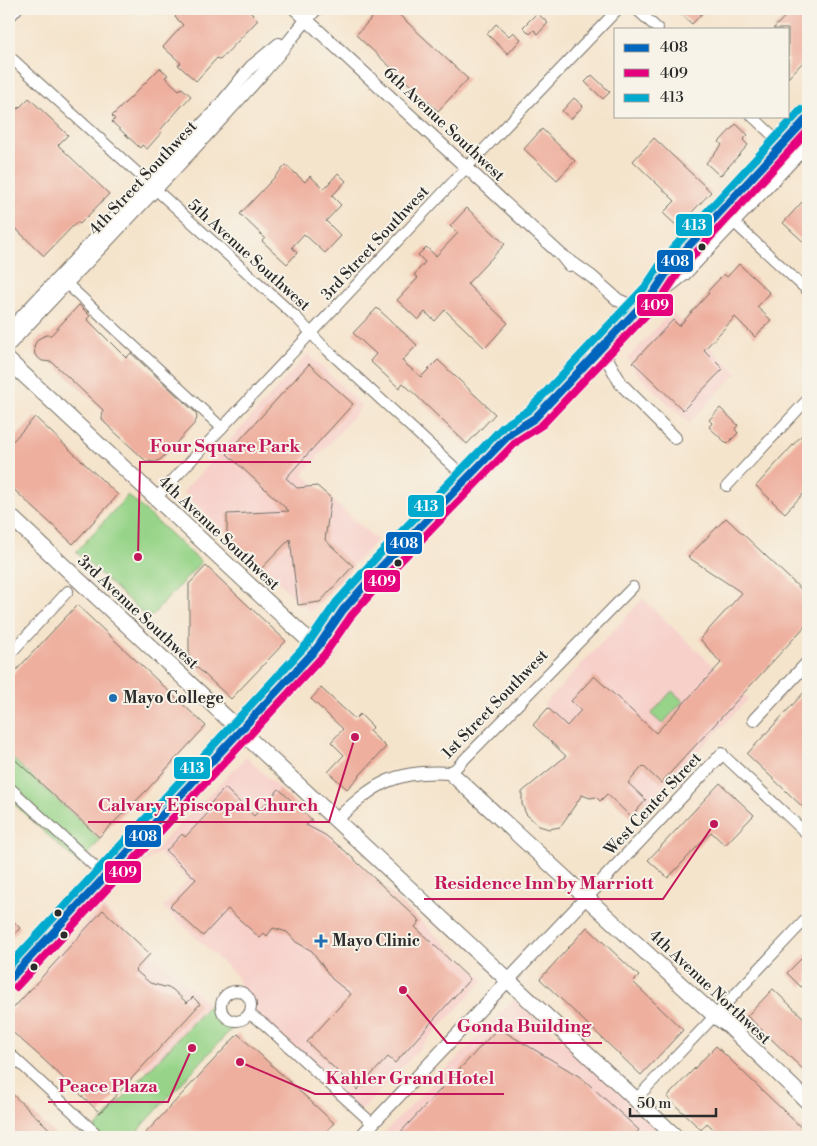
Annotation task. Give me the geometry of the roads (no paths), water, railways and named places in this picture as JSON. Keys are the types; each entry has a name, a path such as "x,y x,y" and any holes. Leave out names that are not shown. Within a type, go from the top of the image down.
{"main road":[{"path":"601,348 648,297 677,278 726,216 788,150 808,117"},
{"path":"788,150 808,141"},
{"name":"4th Avenue Southwest","path":"9,361 317,648"},
{"name":"3rd Avenue Southwest","path":"9,515 676,1137"},
{"path":"9,980 317,648"},
{"path":"451,773 587,898"},
{"name":"4th Avenue Northwest","path":"587,898 715,1016 729,1026 808,1102"}],"street":[{"path":"9,18 17,9"},
{"name":"6th Avenue Southwest","path":"295,9 565,260 587,273 618,300 627,304 648,297"},
{"name":"4th Street Southwest","path":"9,330 262,74 296,30 316,9"},
{"name":"3rd Street Southwest","path":"156,498 618,9"},
{"path":"636,9 657,28"},
{"name":"5th Avenue Southwest","path":"9,56 297,318 322,345 467,478"},
{"path":"754,118 788,150"},
{"name":"4th Street Southwest","path":"9,345 66,284 152,186"},
{"path":"726,216 808,291"},
{"path":"66,284 222,428"},
{"path":"601,348 621,384 675,438"},
{"path":"727,486 808,399"},
{"name":"1st Street Southwest","path":"336,820 363,795 392,778 414,772 451,773 633,587"},
{"path":"9,656 68,591"},
{"path":"754,720 808,662"},
{"path":"722,754 808,836"},
{"name":"West Center Street","path":"360,1137 722,754"},
{"path":"9,787 106,877"},
{"path":"636,1100 808,917"},
{"path":"249,1014 264,1024 373,1124"},
{"path":"9,1053 100,1137"}],"place":[{"name":"Four Square Park","path":"138,557"},
{"name":"Mayo College","path":"113,698"},
{"name":"Calvary Episcopal Church","path":"355,737"},
{"name":"Residence Inn by Marriott","path":"714,824"},
{"name":"Mayo Clinic","path":"321,941"},
{"name":"Gonda Building","path":"403,990"},
{"name":"Peace Plaza","path":"192,1048"},
{"name":"Kahler Grand Hotel","path":"240,1062"}]}
